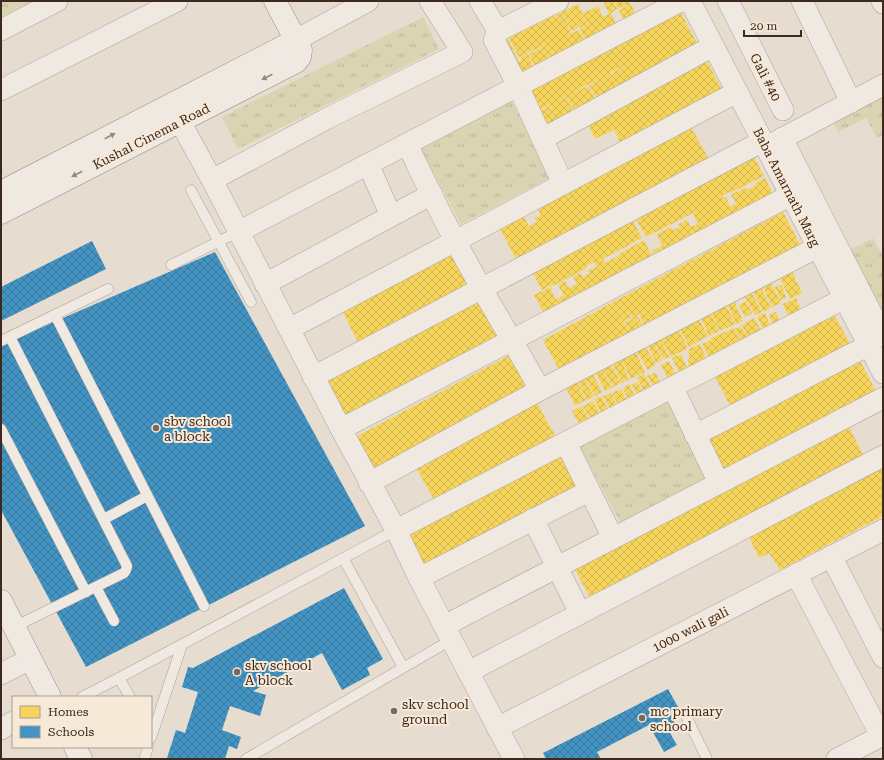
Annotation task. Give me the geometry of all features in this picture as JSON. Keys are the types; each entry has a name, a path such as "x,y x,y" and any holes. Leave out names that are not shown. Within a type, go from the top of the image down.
{"street":[{"path":"1,30 57,1"},
{"path":"1,90 177,1"},
{"path":"275,1 298,48 368,1"},
{"path":"212,180 326,119 462,52 430,1"},
{"path":"480,1 498,31"},
{"path":"558,1 498,31 494,40 518,86 564,184"},
{"path":"238,232 681,1"},
{"name":"Baba Amarnath Marg","path":"690,1 738,92 770,142 791,195 845,298 876,340 883,373"},
{"name":"Gali #40","path":"728,1 783,110"},
{"path":"802,1 851,102"},
{"path":"542,139 713,46"},
{"name":"Kushal Cinema Road","path":"1,213 175,113 298,48"},
{"path":"313,377 482,289 883,85"},
{"path":"288,329 738,92"},
{"path":"175,113 212,180 369,483 396,530 419,578 514,759"},
{"name":"Kushal Cinema Road","path":"1,192 175,113"},
{"path":"695,435 876,340 770,142"},
{"path":"407,144 455,241 540,390"},
{"path":"368,164 391,216"},
{"path":"265,284 432,194"},
{"path":"341,429 791,195"},
{"path":"369,483 540,390 818,247"},
{"path":"396,530 845,298"},
{"path":"673,388 719,483"},
{"path":"448,633 557,568 883,398"},
{"path":"566,443 613,538"},
{"path":"468,672 883,456"},
{"path":"419,578 589,490"},
{"path":"533,519 580,613"},
{"name":"1000 wali gali","path":"497,728 883,530"},
{"path":"831,556 883,657"},
{"path":"796,574 882,735 859,754 837,759"},
{"path":"1,601 49,696"},
{"path":"1,674 30,659"},
{"path":"1,729 12,723"}],"lane":[{"path":"191,190 251,302"},
{"path":"171,265 238,232"},
{"path":"14,627 124,573 126,570 126,562 104,519 6,339 108,289"},
{"path":"55,315 204,606"},
{"path":"1,429 91,589 114,621"},
{"path":"104,519 147,496"},
{"path":"84,696 396,530"},
{"path":"343,558 403,667"},
{"path":"246,759 403,667 448,633"},
{"path":"152,733 182,645"},
{"path":"119,678 129,696"},
{"path":"686,718 707,759"},
{"path":"146,759 145,757 148,748"}],"green space":[{"path":"1,1 33,1 1,18"},
{"path":"423,17 439,49 238,149 222,117"},
{"path":"883,94 883,135 877,138 866,118 838,132 832,120"},
{"path":"510,98 551,177 461,224 419,145"},
{"path":"873,238 883,256 883,312 877,314 846,252"},
{"path":"670,398 711,477 621,524 579,445"}],"building: Homes":[{"path":"603,1 613,1 617,9 611,13 619,31 597,42 590,29 596,42 588,46 580,29 588,24 582,13 598,6 603,17 609,14"},
{"path":"614,1 628,1 630,4 618,9"},
{"path":"578,4 587,24 580,28 573,16 579,28 572,31 562,12"},
{"path":"631,4 639,22 627,27 619,10"},
{"path":"680,11 701,51 621,94 620,92 599,103 589,85 606,75 568,95 588,86 598,104 577,116 565,94 566,96 556,102 566,97 576,117 560,126 549,105 533,114 522,94","holes":["628,64 611,74 620,92 610,73"]},
{"path":"562,12 571,32 565,36 579,30 587,46 561,57 558,50 560,57 558,58 553,48 558,60 552,63 544,49 552,65 537,72 529,54 551,42 519,57 509,38 555,15 559,21 556,15"},
{"path":"508,39 519,61 510,65 499,43"},
{"path":"528,54 537,74 530,78 508,67 522,60 520,57"},
{"path":"705,57 725,96 623,148 614,130 595,139 585,119"},
{"path":"549,106 559,124 543,133 534,115"},
{"path":"690,125 712,165 670,187 663,176 669,187 520,267 498,225 522,213 529,226 537,222 534,218 541,215 536,205"},
{"path":"753,155 764,176 730,193 729,192 722,196 723,198 726,197 730,207 736,203 731,195 746,187 747,190 755,186 754,184 765,178 774,196 655,256 652,251 662,246 657,234 671,227 673,230 680,227 679,224 687,220 691,227 698,224 693,214 697,211 646,237 633,214"},
{"path":"783,212 803,250 563,377 543,340 613,302","holes":["613,302 624,321 631,318 626,308 637,327 632,319 625,322 630,333","645,311 639,315 646,329 637,316 632,318"]},
{"path":"631,217 642,238 603,259 605,263 644,240 652,256 545,315 534,295 550,287 556,300 564,295 558,285 565,281 569,288 577,284 573,277 580,273 583,277 590,273 588,270 597,267 594,262 586,266 587,268 551,287 550,285 542,290 531,270"},
{"path":"455,249 475,286 360,347 342,310"},
{"path":"792,271 802,293 790,299 779,276"},
{"path":"770,281 781,303 772,307 762,285"},
{"path":"760,285 771,308 763,312 752,289"},
{"path":"782,285 786,298 780,300 775,287"},
{"path":"750,290 762,312 755,315 743,294"},
{"path":"481,297 501,334 345,415 327,379"},
{"path":"733,298 743,321 736,324 726,301"},
{"path":"796,298 804,317 791,323 783,304"},
{"path":"746,301 752,313 745,317 739,305"},
{"path":"725,303 735,324 720,331 710,310"},
{"path":"832,311 853,349 733,411 712,371"},
{"path":"776,312 782,327 774,331 769,315"},
{"path":"711,313 719,331 709,336 701,318"},
{"path":"765,313 772,331 766,335 757,316"},
{"path":"697,316 708,336 689,347 678,326"},
{"path":"754,318 764,336 751,343 742,325"},
{"path":"741,326 750,342 744,345 735,329"},
{"path":"677,327 688,348 671,357 660,336"},
{"path":"734,328 744,348 735,352 727,336 734,351 711,362 702,344 711,340 711,338"},
{"path":"660,337 669,357 663,359 653,340"},
{"path":"653,341 662,360 656,363 647,343"},
{"path":"643,343 656,364 648,370 635,349"},
{"path":"700,344 708,363 688,371 689,349"},
{"path":"635,351 645,372 638,376 634,369 637,376 631,379 621,359"},
{"path":"512,354 532,391 375,472 357,436"},
{"path":"681,354 690,375 682,379 672,358"},
{"path":"858,357 879,397 720,480 699,440"},
{"path":"620,358 629,379 622,383 612,362"},
{"path":"669,361 679,381 671,385 661,365"},
{"path":"610,363 621,383 613,387 602,367"},
{"path":"603,370 612,388 605,391 596,373"},
{"path":"592,372 602,392 595,396 584,376"},
{"path":"655,372 663,388 656,390 647,376"},
{"path":"644,374 654,392 647,396 637,378"},
{"path":"583,376 594,397 587,400 577,380"},
{"path":"576,380 586,400 575,406 565,386"},
{"path":"638,382 645,397 639,399 631,385"},
{"path":"629,384 637,401 630,404 623,388"},
{"path":"621,389 630,406 621,410 612,393"},
{"path":"611,393 619,410 612,413 603,396"},
{"path":"601,396 611,415 604,418 594,399"},
{"path":"593,401 602,417 592,421 583,406"},
{"path":"537,403 558,441 437,505 414,464"},
{"path":"582,406 592,424 583,431 572,411"},
{"path":"846,421 866,461 594,605 573,566"},
{"path":"562,452 582,489 425,570 407,533"},
{"path":"883,466 883,516 780,570 769,553 759,558 749,537"}],"building: Schools":[{"path":"92,241 106,269 1,321 1,287"},
{"name":"sbv school a block","path":"215,252 365,526 86,667 1,510 1,345"},
{"name":"skv school A block","path":"344,588 383,659 367,668 370,675 342,690 322,653 253,691 266,695 260,716 230,706 222,730 241,737 237,749 229,746 225,759 167,758 176,730 185,733 198,692 182,687 188,667 193,668"},
{"name":"mc primary school","path":"668,689 678,707 669,712 678,729 670,733 677,745 664,752 649,725 597,752 601,759 546,759 543,753"}],"place":[{"name":"sbv school a block","path":"156,428"},
{"name":"skv school A block","path":"237,672"},
{"name":"skv school ground","path":"394,711"},
{"name":"mc primary school","path":"642,718"}]}
